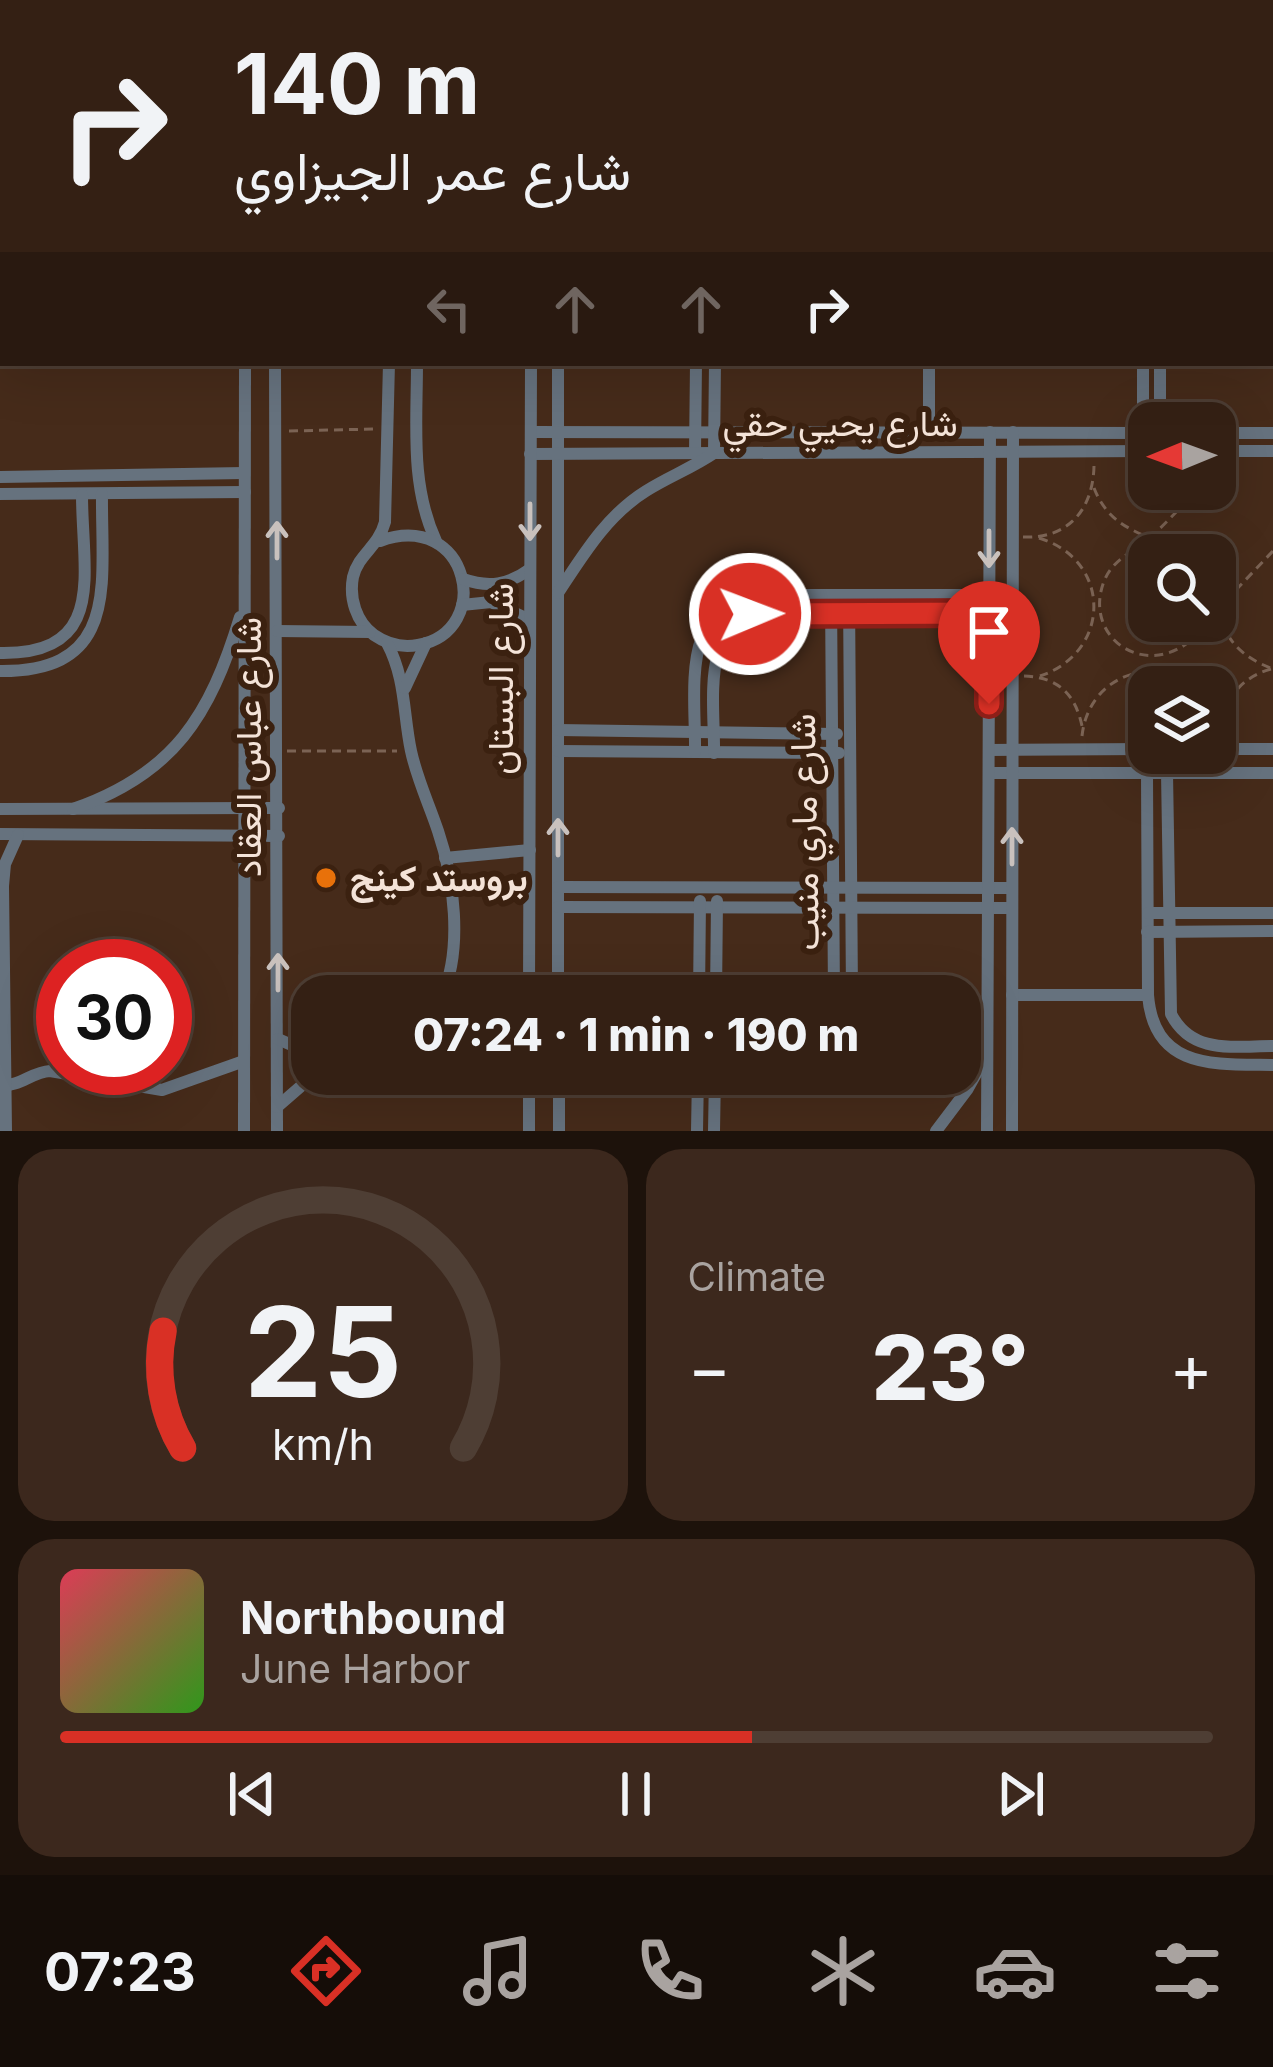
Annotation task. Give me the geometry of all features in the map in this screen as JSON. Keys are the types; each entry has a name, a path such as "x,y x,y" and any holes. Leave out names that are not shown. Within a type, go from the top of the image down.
{"street":[{"name":"شارع عباس العقاد","path":"244,366 244,1131"},
{"name":"شارع عباس العقاد","path":"275,366 277,1131"},
{"path":"380,541 388,503 389,366"},
{"path":"405,689 426,644 454,621 462,605 463,579 458,564 436,541 420,500 417,366"},
{"name":"شارع البستان","path":"529,975 531,366"},
{"name":"شارع البستان","path":"558,366 558,975"},
{"path":"695,453 696,366"},
{"path":"558,592 597,536 629,503 714,453 715,366"},
{"path":"929,366 929,432"},
{"path":"1143,366 1145,402"},
{"path":"1160,366 1160,402"},
{"name":"شارع يحيي حقي","path":"531,432 1128,433"},
{"path":"987,1131 990,432"},
{"path":"1012,432 1012,1131"},
{"path":"1236,433 1273,433"},
{"path":"1236,451 1273,451"},
{"name":"شارع يحيي حقي","path":"530,454 1128,452"},
{"path":"0,477 244,473"},
{"path":"0,494 244,492"},
{"path":"0,671 58,664 89,638 101,600 102,494"},
{"path":"0,653 27,652 62,641 79,618 82,495"},
{"path":"426,644 387,643 370,632 357,615 354,573 380,541 417,534 436,541"},
{"path":"463,579 476,584 505,583 530,568"},
{"name":"شارع ماري منيب","path":"831,595 834,975"},
{"name":"شارع ماري منيب","path":"849,595 852,975"},
{"path":"695,752 698,646 711,618 722,607 750,596 989,595"},
{"path":"73,809 129,785 177,747 212,698 244,605"},
{"path":"462,605 505,606 530,620"},
{"path":"714,752 716,659 725,631 750,614 989,613"},
{"path":"277,631 370,632"},
{"path":"387,643 405,689 411,752 446,858 452,958 448,975"},
{"path":"558,730 850,734"},
{"path":"989,750 1128,749"},
{"path":"1236,749 1273,749"},
{"path":"558,751 850,753"},
{"path":"988,773 1128,773"},
{"path":"1236,773 1273,773"},
{"path":"1147,774 1148,994 1160,1035 1181,1054 1208,1063 1273,1065"},
{"path":"1167,774 1169,1000 1178,1028 1202,1044 1273,1046"},
{"path":"0,808 279,808"},
{"path":"0,834 279,836"},
{"path":"6,1131 3,886 5,864 18,835"},
{"path":"446,858 530,850"},
{"path":"558,887 1012,888"},
{"path":"699,975 700,887"},
{"path":"716,975 718,887"},
{"path":"558,907 1012,908"},
{"path":"1148,913 1273,913"},
{"path":"1148,932 1273,932"},
{"path":"1012,995 1148,994"},
{"path":"278,1039 291,1045"},
{"path":"936,1131 988,1053"},
{"path":"3,1086 50,1071 162,1090 244,1061"},
{"path":"278,1107 291,1095"},
{"path":"529,1095 529,1131"},
{"path":"559,1095 559,1131"},
{"path":"698,1095 698,1131"},
{"path":"714,1131 715,1095"}],"path":[{"path":"276,431 388,429"},
{"path":"1094,452 1094,486 1087,505 1075,520 1039,538 1078,562 1118,642 1144,656 1164,656 1183,650 1190,642"},
{"path":"1094,486 1110,515 1143,534"},
{"path":"1154,534 1177,510"},
{"path":"1236,590 1273,551"},
{"path":"1040,676 1061,667 1079,651 1108,572 1128,556"},
{"path":"1232,642 1252,660 1273,669 1250,677 1236,689"},
{"path":"1144,656 1144,666"},
{"path":"1012,675 1040,676 1060,685 1071,695 1083,728 1090,706 1104,688 1128,674"},
{"path":"278,751 411,752"}],"place":[{"name":"بروستد كينج","path":"326,878"}],"route":[{"path":"750,614 989,613 989,704"}]}
